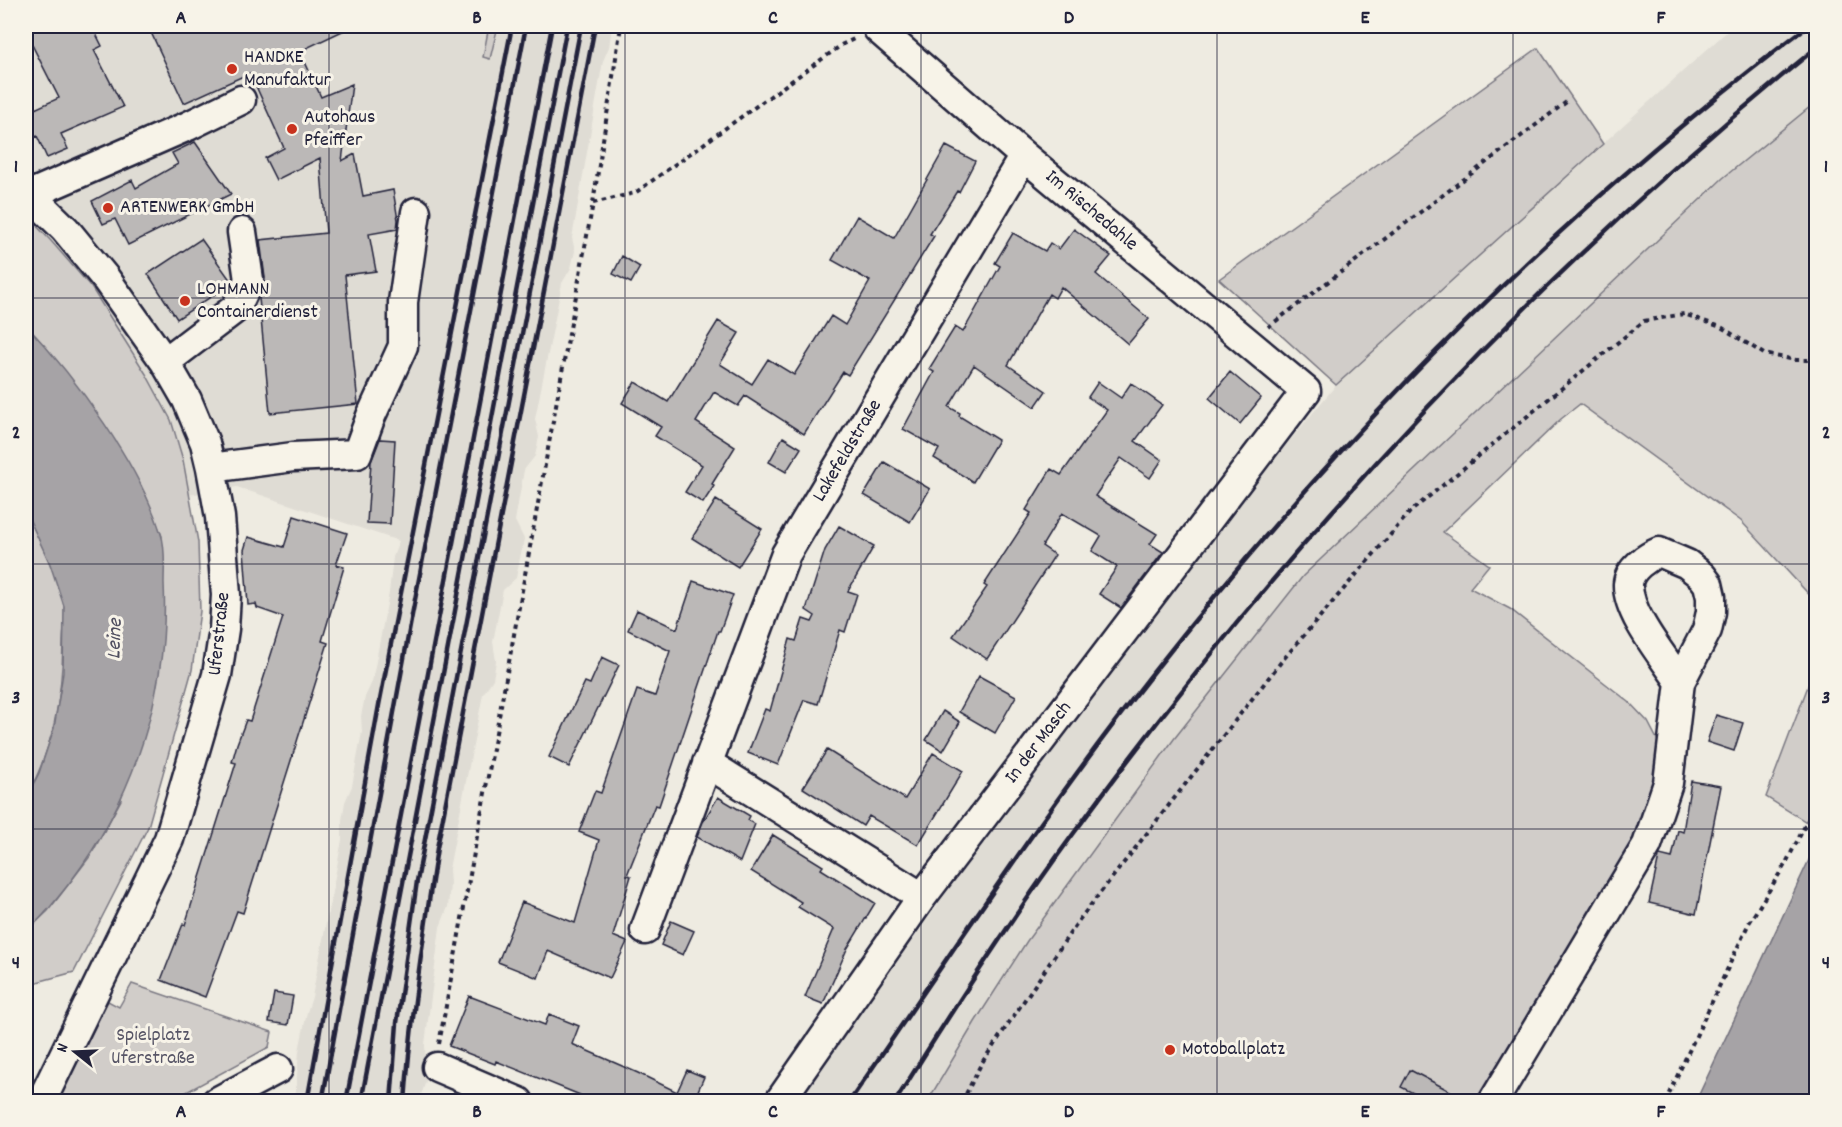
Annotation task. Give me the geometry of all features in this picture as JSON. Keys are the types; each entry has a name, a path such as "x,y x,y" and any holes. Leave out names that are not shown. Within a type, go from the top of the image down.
{"street":[{"name":"Im Rischedahle","path":"878,29 1024,156 1306,391"},
{"path":"27,193 178,131 241,100"},
{"name":"Lakefeldstraße","path":"645,930 786,554 1024,156"},
{"name":"Uferstraße","path":"27,193 86,254 165,362 187,400 205,443 211,468 220,518 226,595 224,629 217,675 169,839 41,1101"},
{"path":"211,468 292,457 357,454 371,416 403,346 403,302 416,212"},
{"path":"165,362 236,308 249,280 242,232"},
{"name":"In der Masch","path":"780,1101 922,897 1306,391"},
{"path":"1493,1101 1647,845 1668,783 1680,682"},
{"path":"707,763 922,897"},
{"path":"437,1067 519,1101"},
{"path":"216,1101 278,1069"}],"path":[{"path":"437,1067 444,1011 593,203 621,26"},
{"path":"593,203 636,193 843,44 878,29"},
{"path":"1248,342 1569,100"},
{"path":"962,1101 981,1064 1078,920 1281,662 1410,512 1644,321 1684,314 1721,327 1764,354 1796,360 1816,360"},
{"path":"1665,1101 1749,923 1786,863 1816,804"}],"shaded area":[{"path":"26,26 489,26 483,57 489,59 498,26 612,26 609,47 603,61 572,238 575,251 571,268 562,283 535,419 539,437 535,456 524,470 515,521 524,539 516,578 503,590 493,642 496,661 493,679 483,694 449,869 448,907 440,927 425,1044 426,1081 419,1101 295,1101 299,1051 312,997 342,840 345,802 352,786 362,732 361,716 365,697 372,682 389,593 393,557 399,541 237,487 189,495 180,448 171,420 146,374 91,287 26,215"},
{"path":"1733,26 1816,26 1816,102 1722,178 1303,576 1174,739 1027,941 927,1101 798,1102 1029,776 1189,562 1336,385"}],"green space":[{"path":"489,26 498,26 490,59 483,57"},
{"path":"1538,48 1603,144 1336,385 1219,279"},
{"path":"1816,102 1816,602 1741,521 1580,404 1561,419 1443,532 1489,565 1470,588 1510,609 1629,702 1648,722 1661,747 1656,783 1634,846 1479,1101 927,1102 1027,941 1174,739 1303,576 1723,178"},
{"path":"26,215 91,287 146,374 171,420 183,460 198,542 200,611 192,670 148,827 74,972 26,985 26,932 48,911 91,855 121,800 162,536 145,494 97,414 26,325"},
{"path":"26,512 58,583 65,615 61,684 54,723 43,761 26,798"},
{"path":"1816,665 1816,828 1766,797"},
{"name":"Spielplatz Uferstraße","path":"132,984 272,1032 269,1047 170,1101 58,1101 108,1001 119,1007"}],"water":[{"name":"Leine","path":"26,325 65,370 104,423 122,451 151,507 163,540 164,623 161,663 154,702 130,778 94,848 71,881 26,932 26,798 39,773 54,728 63,673 64,606 50,564 26,512"},
{"path":"1816,845 1816,1101 1696,1101"}],"building":[{"path":"26,26 92,26 102,46 94,50 123,107 61,134 68,149 47,158 37,136 26,142 26,113 59,98 26,33"},
{"path":"148,26 353,26 300,51 321,97 352,84 342,161 355,154 363,196 393,190 398,220 397,229 369,234 376,271 345,275 358,404 270,413 259,298 265,278 260,240 326,233 320,158 276,180 265,158 284,148 250,73 184,103"},
{"path":"195,142 231,194 128,245 115,219 103,224 92,201 132,180 136,188 178,164 172,153"},
{"path":"946,146 975,161 959,192 957,191 930,234 934,236 848,375 843,372 804,434 745,396 738,406 714,392 696,422 735,447 703,503 685,492 702,465 655,436 661,427 622,403 635,382 668,402 718,321 739,333 720,364 752,384 768,359 794,375 831,316 845,325 870,281 832,260 857,216 894,238"},
{"path":"1074,229 1111,256 1096,274 1149,319 1128,344 1061,287 1055,298 1049,294 1008,365 1046,391 1035,407 974,365 949,407 960,413 959,416 998,440 973,482 934,458 939,449 903,429 934,372 929,369 955,327 963,332 1000,266 995,263 1013,233 1045,251 1050,243 1059,249"},
{"name":"LOHMANN Containerdienst","path":"201,239 231,281 229,285 177,319 148,274"},
{"path":"622,256 640,267 631,283 613,274"},
{"path":"1230,372 1261,398 1240,424 1209,398"},
{"path":"1098,382 1121,398 1131,383 1162,405 1135,441 1162,460 1150,478 1121,458 1095,496 1157,534 1150,544 1163,552 1121,608 1099,594 1117,567 1092,551 1101,536 1062,513 1042,546 1055,555 987,659 953,636 987,587 984,585 1031,513 1026,510 1051,469 1061,475 1107,410 1088,397"},
{"path":"783,437 801,448 786,472 769,462"},
{"path":"380,439 395,440 390,524 367,523 371,462"},
{"path":"884,462 930,489 910,522 864,495"},
{"path":"716,500 762,529 738,567 692,538"},
{"path":"294,516 347,533 336,565 344,567 322,641 328,643 243,913 237,911 205,997 161,980 183,924 185,925 236,763 232,762 237,744 246,720 250,721 283,617 257,608 256,604 248,605 244,550 248,537 284,547"},
{"path":"839,526 874,546 848,591 857,594 845,632 840,630 818,704 804,700 778,765 748,753 765,709 770,711 790,639 796,641 803,619 812,622 815,616 806,610 825,550"},
{"path":"693,581 733,595 720,631 718,631 659,806 655,805 627,875 631,876 613,936 627,942 610,978 548,951 538,978 498,962 522,902 575,923 599,840 579,832 595,791 601,793 637,690 655,696 670,651 628,630 637,610 677,629"},
{"path":"602,657 619,665 569,767 549,757 585,682 590,684"},
{"path":"979,676 1016,696 995,733 959,712"},
{"path":"943,711 960,722 943,751 926,740"},
{"path":"1716,715 1743,723 1734,751 1707,742"},
{"path":"827,750 905,799 933,753 963,771 918,845 869,816 863,826 803,788"},
{"path":"1691,781 1721,786 1696,914 1649,903 1659,857 1660,855 1672,858 1678,830 1683,832"},
{"path":"718,797 750,816 748,820 755,824 740,862 697,837"},
{"path":"773,835 823,866 821,869 875,903 847,949 823,1004 805,997 834,929 798,907 801,902 751,871"},
{"path":"671,921 694,931 683,955 661,945"},
{"path":"274,993 293,996 288,1025 269,1022"},
{"path":"469,996 545,1025 549,1014 579,1026 572,1044 677,1092 687,1070 704,1077 694,1100 698,1101 577,1101 580,1095 496,1061 495,1064 449,1046"},
{"path":"1410,1070 1469,1101 1429,1101 1401,1087"}],"railway":[{"path":"307,1102 379,705 512,26"},
{"path":"322,1102 412,615 526,26"},
{"path":"346,1102 552,26"},
{"path":"361,1102 567,26"},
{"path":"391,1102 397,1023 417,881 581,26"},
{"path":"405,1102 414,1006 437,848 595,26"},
{"path":"849,1102 1073,778 1152,674 1300,497 1378,411 1542,249 1628,171 1808,26"},
{"path":"895,1102 980,968 1071,837 1153,728 1238,622 1326,519 1418,418 1611,226 1712,135 1816,48"}],"place":[{"name":"HANDKE Manufaktur","path":"232,69"},
{"name":"Autohaus Pfeiffer","path":"292,129"},
{"name":"ARTENWERK GmbH","path":"108,208"},
{"name":"LOHMANN Containerdienst","path":"185,301"},
{"name":"Motoballplatz","path":"1170,1050"}]}
